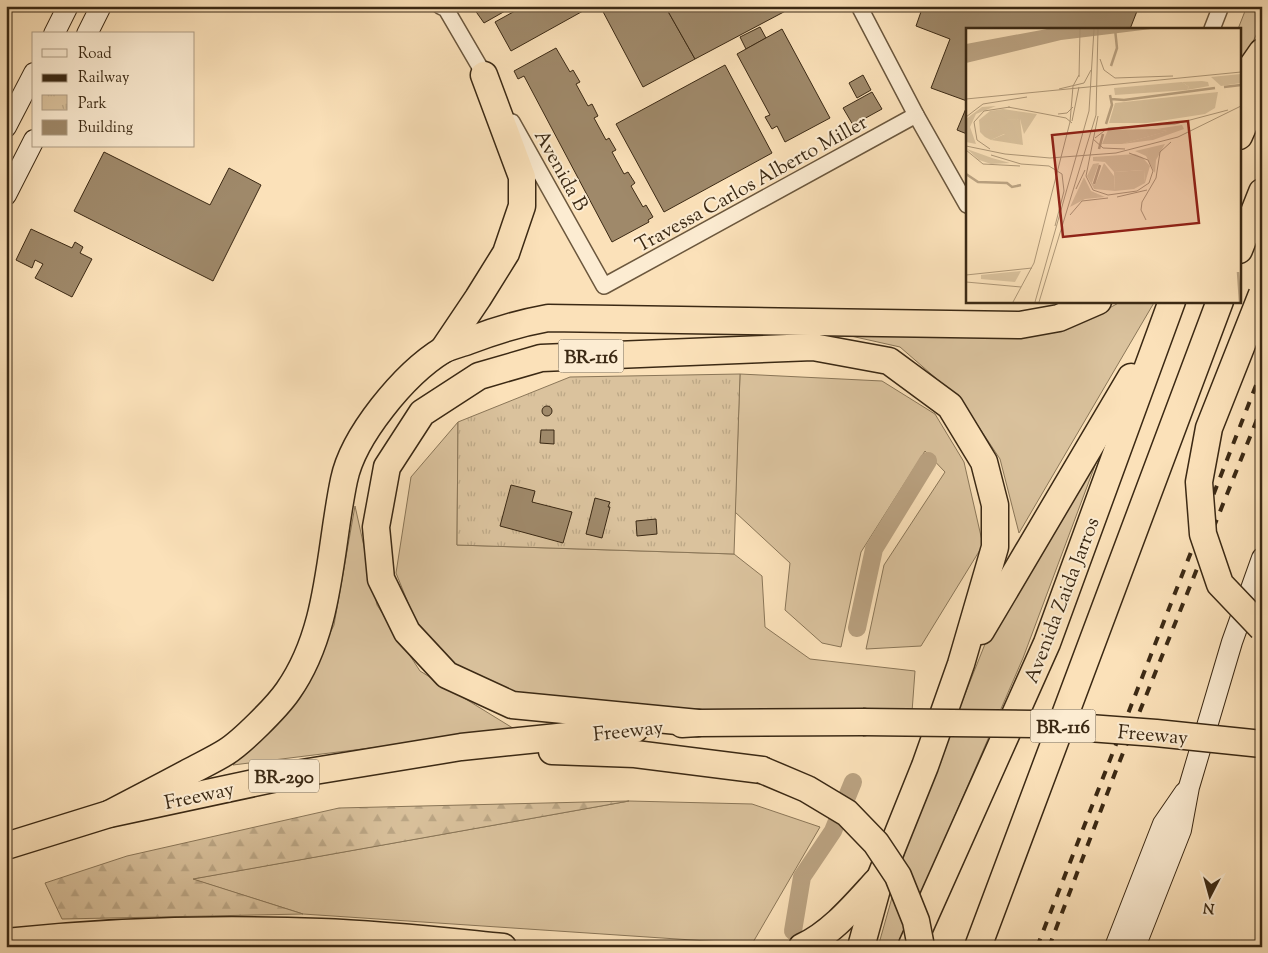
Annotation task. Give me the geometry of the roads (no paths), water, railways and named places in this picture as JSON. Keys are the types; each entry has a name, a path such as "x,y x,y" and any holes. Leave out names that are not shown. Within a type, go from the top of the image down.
{"highway":[{"path":"1240,88 1246,75 1262,52"},
{"path":"109,814 227,751 267,714 288,691 313,643 321,620 344,478 354,452 386,402 414,374 443,350 506,253 522,206 522,177 484,75"},
{"path":"1240,134 1262,84"},
{"path":"1240,247 1262,192"},
{"path":"1262,294 1209,428 1199,482 1203,534 1220,584 1262,628"},
{"path":"443,350 520,323 548,318 1020,325 1059,318 1096,302"},
{"path":"978,947 1220,302"},
{"path":"961,664 1168,312"},
{"name":"Avenida Zaida Jarros","path":"912,947 1047,643 1168,312"},
{"name":"BR-116","path":"698,723 512,705 447,676 407,632 381,579 376,527 387,467 422,413 478,376 540,358 813,347 888,361 950,406 984,462 990,480 995,505 995,546 961,664 925,766 880,878 861,947"},
{"name":"Freeway","path":"6,846 109,814 296,774 462,746 698,723 1035,724 1156,733 1262,744"},
{"path":"462,746 635,754 762,770 807,788 848,813 876,843 898,876 916,921 921,947"},
{"path":"802,947 830,928 851,910 880,878"},
{"path":"6,942 124,933 253,930 390,936 503,947"}],"main road":[{"path":"55,32 68,6"},
{"path":"88,32 101,6"},
{"path":"6,127 32,77"},
{"path":"6,195 32,144"},
{"path":"1135,947 1181,830 1189,787 1232,642 1262,558"},
{"path":"1116,947 1162,824 1189,787"}],"street":[{"name":"Avenida B","path":"440,6 446,9 604,286"},
{"path":"859,6 916,115 966,203"},
{"path":"1212,28 1221,6"},
{"name":"Travessa Carlos Alberto Miller","path":"604,286 916,115"}],"waterway":[{"path":"857,628 874,549 928,461"},
{"path":"793,931 802,877 833,831 853,782"}],"railway":[{"path":"1037,947 1262,370"},
{"path":"1049,947 1115,773 1262,407"}]}
